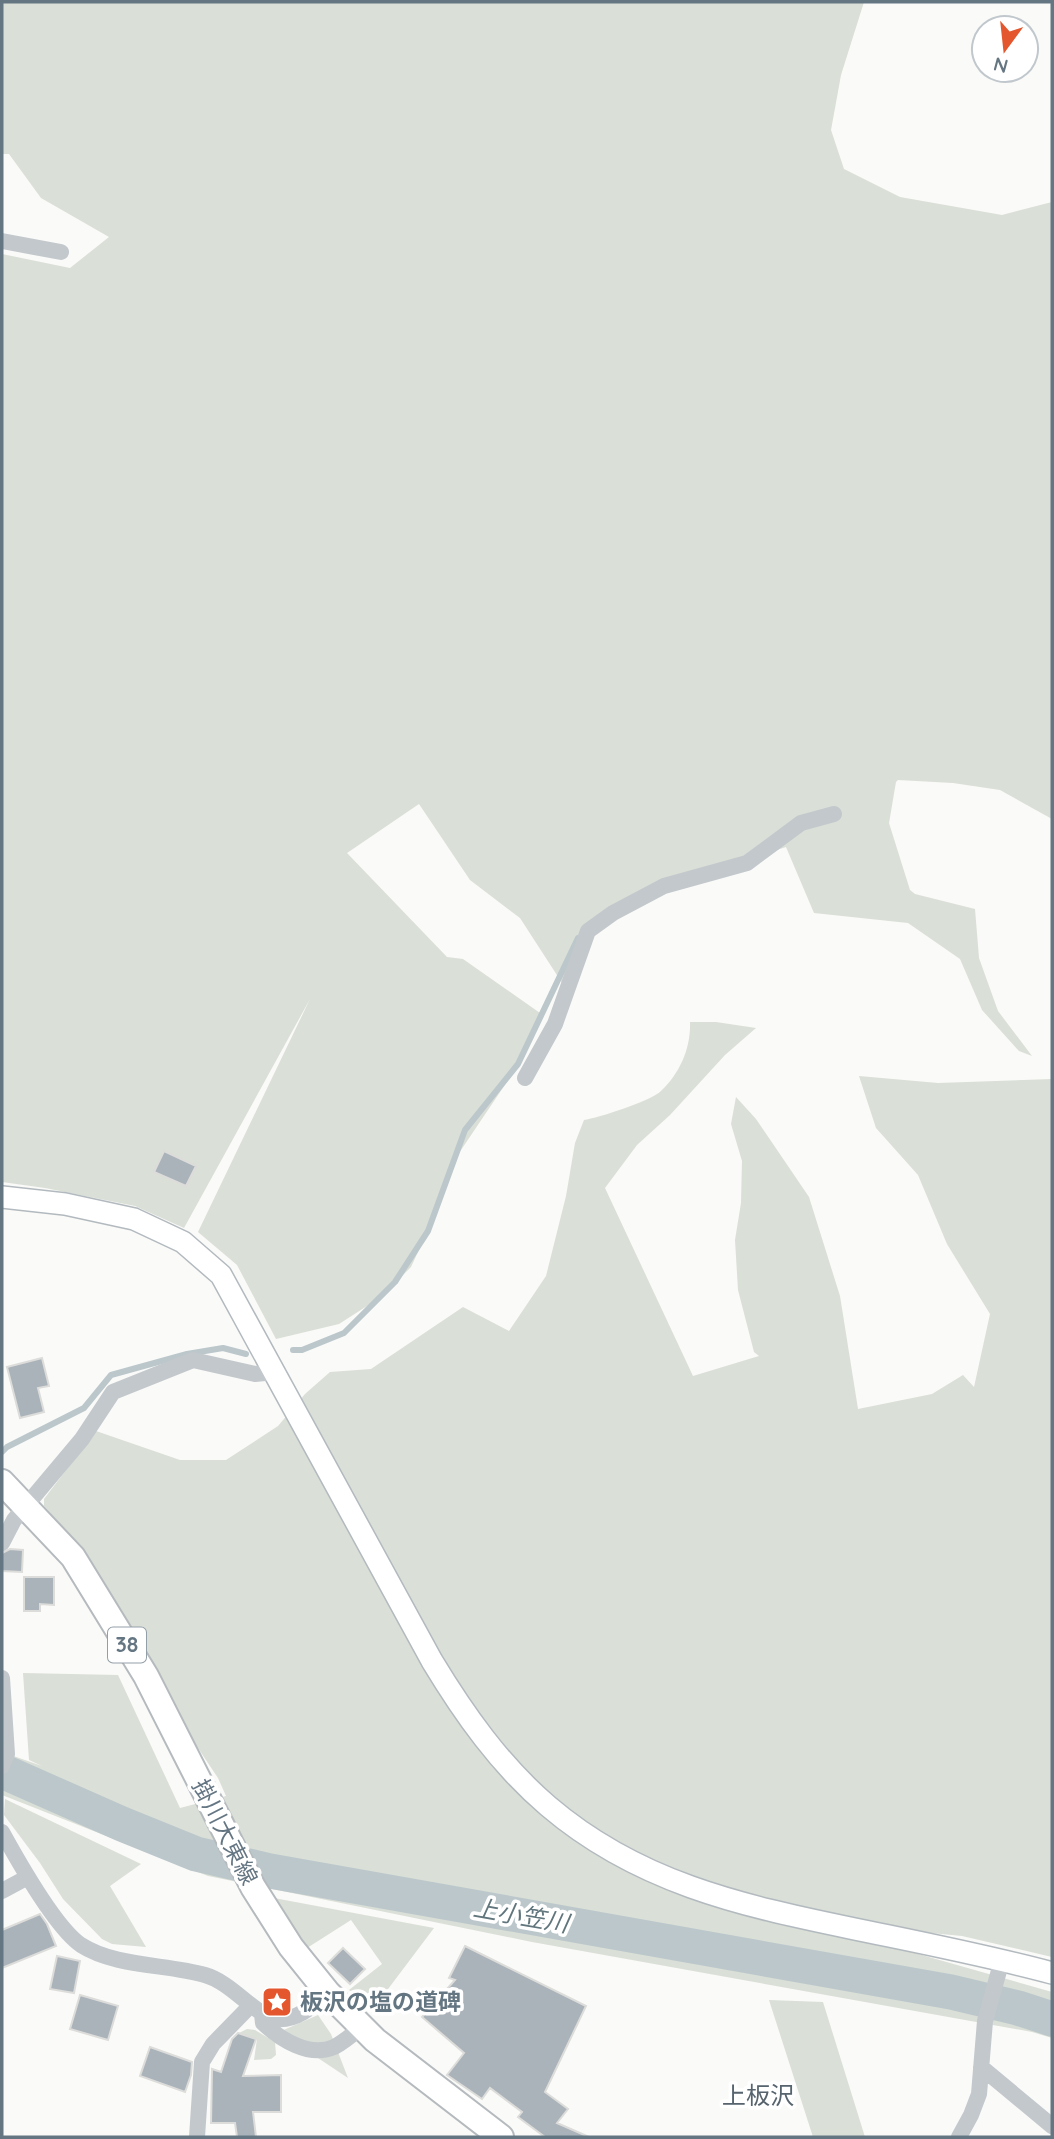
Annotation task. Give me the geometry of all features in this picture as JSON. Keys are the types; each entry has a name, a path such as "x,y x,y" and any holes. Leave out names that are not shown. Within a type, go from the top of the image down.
{"main road":[{"name":"掛川大東線","path":"9,1491 70,1553 146,1676 253,1887 291,1947 328,1993 361,2027 501,2137"}],"street":[{"path":"2,241 61,253"},
{"path":"524,1078 555,1024 588,931 613,913 664,886 747,863 801,823 834,814"},
{"path":"2,1197 65,1204 134,1219 183,1242 221,1275 432,1661 464,1713 501,1760 547,1806 585,1835 631,1863 684,1886 767,1911 1052,1973"},
{"path":"2,1543 13,1520 9,1491 82,1438 113,1392 193,1360 256,1374 275,1372"},
{"path":"2,1678 5,1760"},
{"path":"2,1832 28,1877 68,1933 82,1945 108,1957 206,1975 228,1985 257,2009 277,2019 298,2015 314,2006 328,1993"},
{"path":"2,1891 28,1877"},
{"path":"959,2137 979,2094 985,2021 1002,1960"},
{"path":"257,2009 263,2023 278,2038 297,2046 318,2050 332,2048 361,2027"},
{"path":"197,2137 202,2062 213,2044 257,2009"},
{"path":"981,2067 1052,2126"}],"shaded area":[{"path":"2,2 864,2 841,75 831,130 844,169 900,197 1002,215 1052,202 1052,819 1000,790 953,783 898,780 889,823 910,890 915,894 975,909 979,958 998,1011 1032,1056 1019,1051 982,1010 960,959 908,923 814,913 786,847 664,886 588,931 566,989 520,918 470,880 419,804 347,853 447,957 463,959 540,1013 525,1055 459,1153 411,1267 381,1297 339,1324 276,1339 237,1265 198,1232 310,999 184,1228 135,1206 2,1182 2,254 70,268 109,237 41,198 9,154 2,154"},
{"path":"690,1022 716,1022 756,1028 725,1055 670,1115 637,1145 605,1188 693,1376 759,1356 754,1352 738,1290 735,1240 741,1203 742,1161 731,1124 736,1097 756,1119 809,1197 840,1296 858,1409 932,1394 963,1375 974,1387 990,1314 947,1244 918,1175 876,1128 859,1076 938,1083 1052,1079 1052,1957 962,1936 798,1920 1052,1992 1052,2038 1032,2032 532,1942 208,1876 2,1795 2,1752 42,1766 29,1760 23,1673 118,1675 180,1808 226,1796 218,1778 174,1712 85,1551 44,1506 44,1499 96,1431 180,1460 226,1460 278,1426 305,1394 330,1372 371,1369 463,1307 509,1331 546,1276 566,1196 575,1143 584,1120 636,1104 661,1091 683,1060 689,1041"},
{"path":"5,1799 141,1864 110,1886 146,1947 112,1944 102,1939 63,1899 4,1815"},
{"path":"274,1898 434,1928 373,2009 349,1990 382,1964 351,1920 307,1948"},
{"path":"769,2000 823,2002 865,2137 813,2137"},
{"path":"318,2015 331,2034 348,2078 279,2032"},
{"path":"247,2029 255,2030 275,2042 276,2055 271,2059 254,2060 257,2039 239,2033"}],"building":[{"path":"164,1151 196,1166 186,1186 154,1172"},
{"path":"42,1358 49,1386 38,1388 44,1412 20,1418 7,1367"},
{"path":"10,1549 23,1550 22,1572 2,1571 2,1553"},
{"path":"24,1577 54,1577 54,1605 40,1604 40,1611 24,1611"},
{"path":"40,1914 56,1946 2,1968 2,1930"},
{"path":"465,1946 586,2006 545,2092 568,2109 557,2123 589,2137 545,2137 518,2117 522,2112 490,2088 482,2099 447,2075 464,2053 422,2017 455,1980 449,1978"},
{"path":"343,1948 365,1969 350,1984 328,1963"},
{"path":"57,1956 80,1961 74,1993 50,1989"},
{"path":"80,1995 118,2006 108,2040 70,2029"},
{"path":"238,2033 256,2039 243,2076 281,2075 281,2112 253,2112 256,2137 237,2137 235,2123 211,2123 212,2069 221,2072 232,2039"},
{"path":"150,2047 192,2062 185,2092 140,2076"}],"waterway":[{"path":"293,1350 302,1350 344,1333 395,1282 428,1231 465,1130 518,1064 578,938"},
{"path":"2,1452 84,1408 111,1375 187,1354 223,1348 246,1354"},
{"name":"上小笠川","path":"2,1771 196,1854 270,1871 951,1992 1052,2019"}],"place":[{"name":"板沢の塩の道碑","path":"277,2002"}],"district":[{"name":"上板沢","path":"758,2096"}]}
